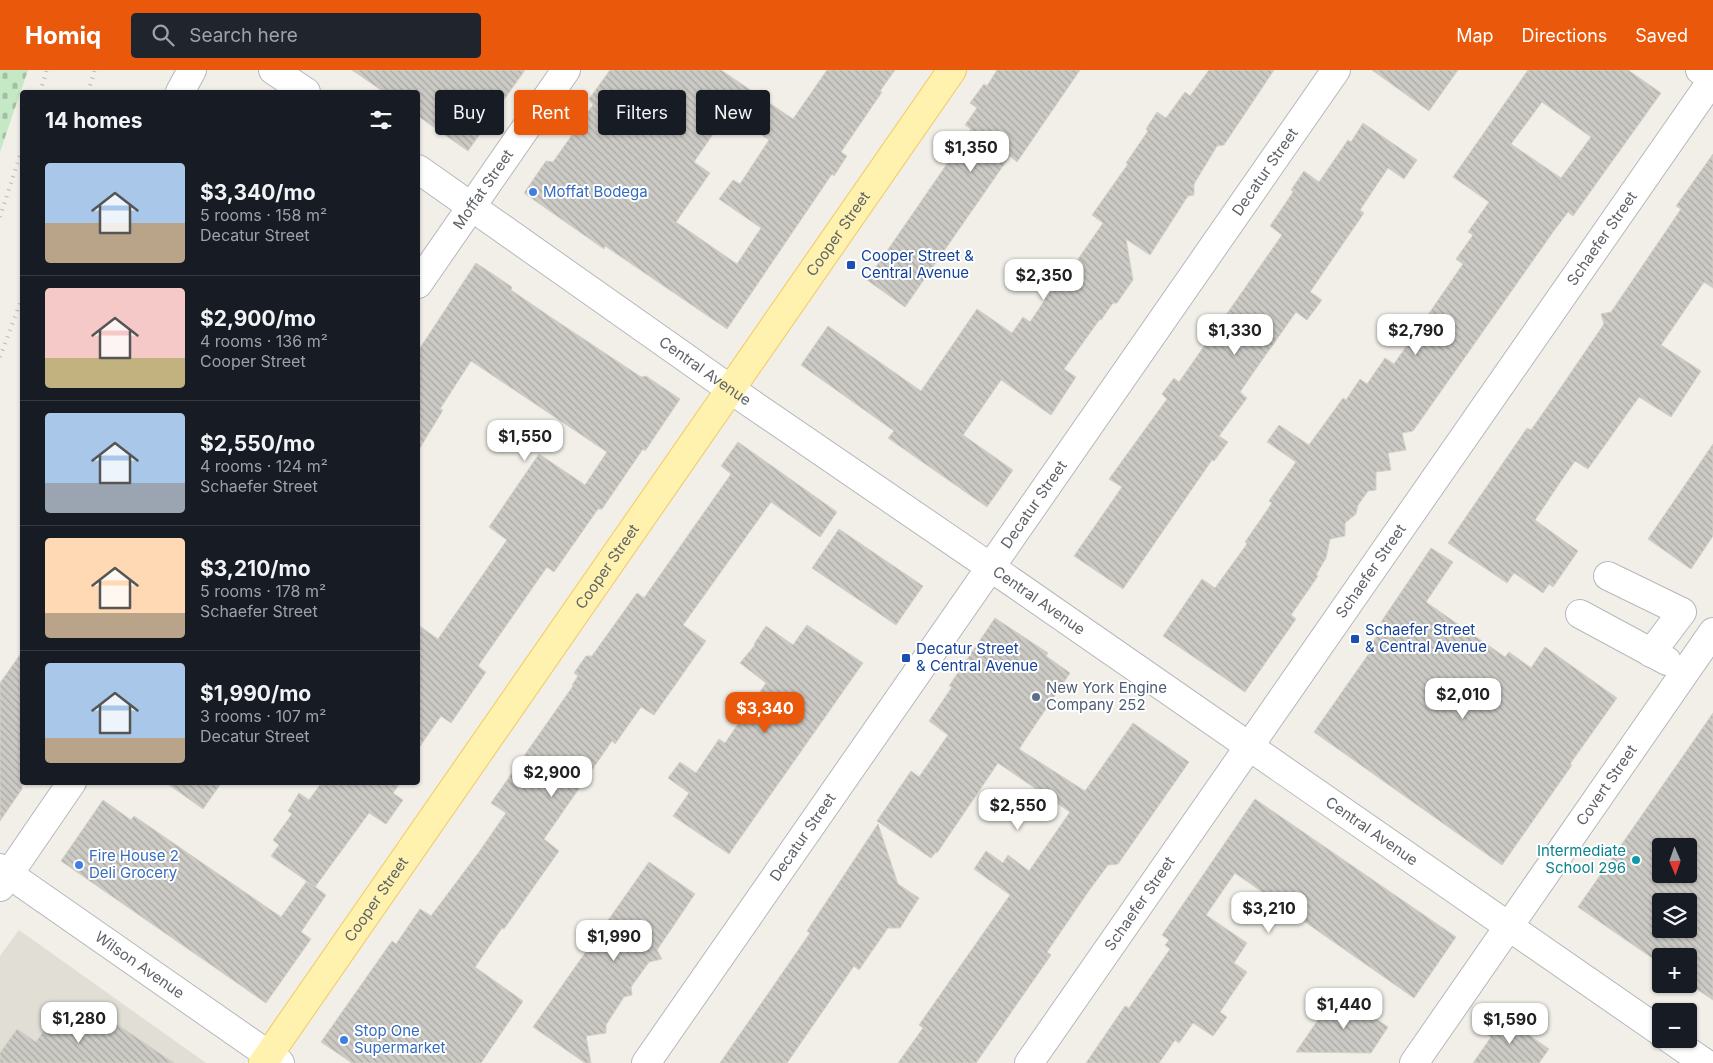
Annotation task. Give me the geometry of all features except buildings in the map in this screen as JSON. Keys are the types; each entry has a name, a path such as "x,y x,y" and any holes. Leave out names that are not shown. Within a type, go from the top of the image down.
{"main road":[{"name":"Cooper Street","path":"270,1060 730,389 952,70"}],"street":[{"path":"181,90 192,70"},
{"path":"273,70 303,90"},
{"name":"Moffat Street","path":"420,281 566,70"},
{"name":"Decatur Street","path":"646,1063 1336,70"},
{"path":"1700,70 1713,79"},
{"name":"Schaefer Street","path":"1030,1063 1713,79"},
{"name":"Central Avenue","path":"420,170 730,389 1652,1026"},
{"path":"1608,576 1682,612 1651,653"},
{"path":"1580,614 1686,671"},
{"name":"Covert Street","path":"1414,1063 1713,632"},
{"path":"3,876 70,785"},
{"name":"Wilson Avenue","path":"3,876 270,1060"},
{"path":"1683,1048 1705,1063"}],"shaded area":[{"path":"19,930 206,1063 0,1063 0,956"}],"green space":[{"path":"0,70 28,70 20,90 0,152"}],"railway":[{"path":"41,90 47,70"},
{"path":"89,90 95,70"},
{"path":"0,217 20,155"},
{"path":"0,357 20,303"}],"place":[{"name":"Moffat Bodega","path":"533,192"},
{"name":"Cooper Street & Central Avenue","path":"851,265"},
{"name":"Schaefer Street & Central Avenue","path":"1355,639"},
{"name":"Decatur Street & Central Avenue","path":"906,658"},
{"name":"New York Engine Company 252","path":"1036,697"},
{"name":"Intermediate School 296","path":"1636,860"},
{"name":"Fire House 2 Deli Grocery","path":"79,865"},
{"name":"Stop One Supermarket","path":"344,1040"}]}
